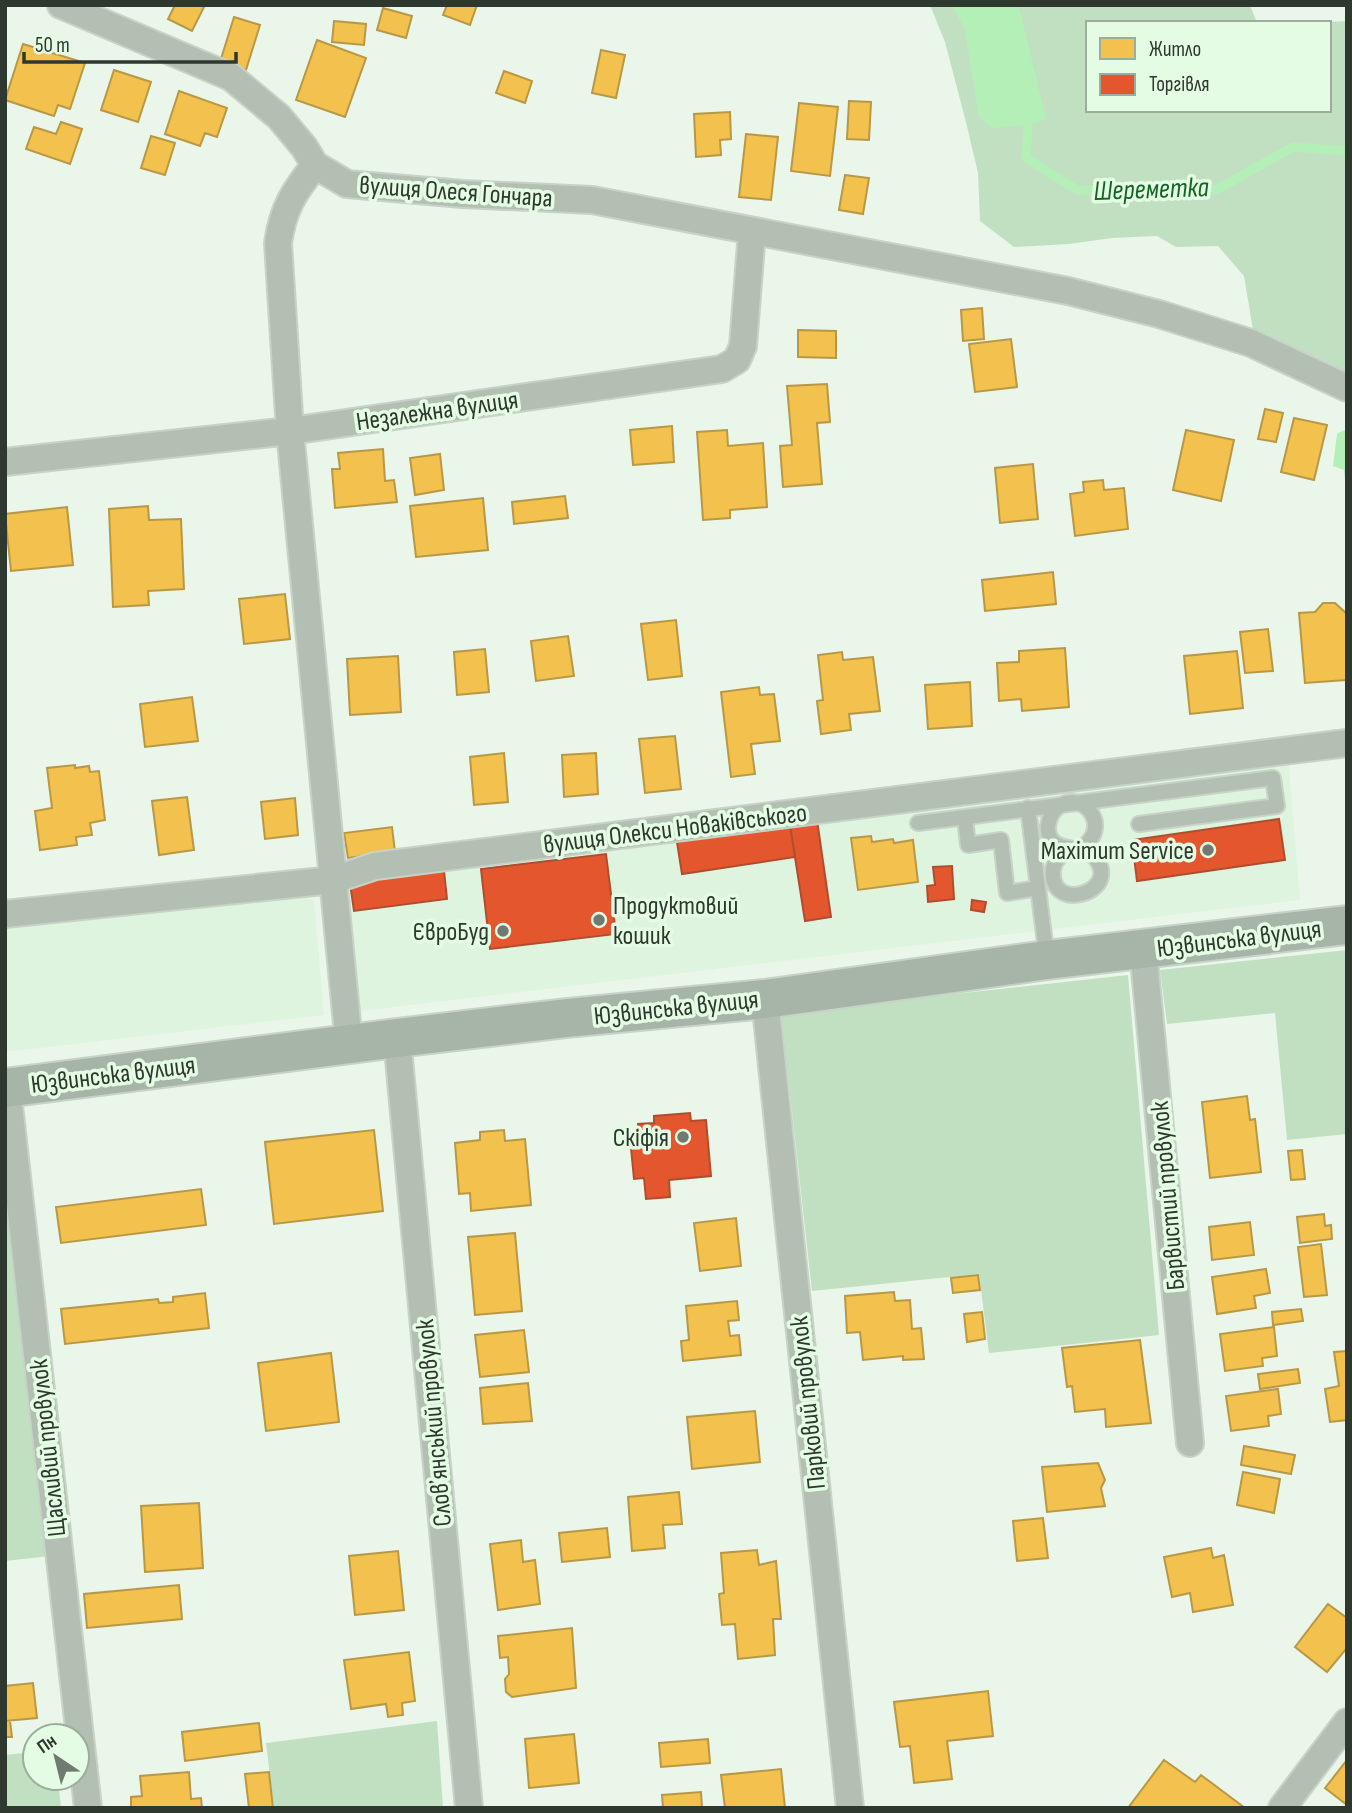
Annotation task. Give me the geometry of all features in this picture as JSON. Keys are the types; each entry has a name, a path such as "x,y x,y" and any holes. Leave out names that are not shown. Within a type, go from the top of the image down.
{"main road":[{"name":"Юзвинська вулиця","path":"6,1088 567,1018 765,999 1047,960 1347,925"}],"street":[{"name":"вулиця Олеся Гончара","path":"61,5 231,77 279,117 315,165 347,184 592,200 1068,291 1159,314 1251,343 1347,388"},
{"path":"315,165 293,193 286,207 278,243 290,431 349,1044"},
{"name":"Незалежна вулиця","path":"5,463 290,431 722,369 737,360 743,346 752,231"},
{"name":"вулиця Олекси Новаківського","path":"5,914 333,880 375,866 1347,743"},
{"name":"Барвистий провулок","path":"1143,949 1190,1443"},
{"name":"Парковий провулок","path":"765,999 850,1808"},
{"name":"Словʼянський провулок","path":"397,1038 469,1808"},
{"name":"Щасливий провулок","path":"6,1088 88,1808"},
{"path":"1282,1808 1347,1722"}],"lane":[{"path":"918,823 1273,778 1277,806 1139,824"},
{"path":"1068,803 1084,806 1094,817 1096,825 1092,839 1075,849 1057,845 1052,839 1048,824 1055,810 1068,803"},
{"path":"1028,808 1047,960"},
{"path":"965,817 968,845 1001,840 1007,893 1038,888"}],"shaded area":[{"path":"930,5 1250,5 1256,21 1086,21 1086,112 1331,112 1331,22 1347,21 1347,386 1254,336 1244,276 1218,246 1176,247 1157,236 1014,247 980,221 978,173 945,42"},
{"path":"952,5 1017,5 1046,119 1028,125 992,128 979,117 965,30"},
{"path":"1344,430 1347,432 1347,480 1344,470 1333,466 1337,434"},
{"path":"1288,756 1300,900 352,1012 340,884 378,871"},
{"path":"295,893 314,901 324,1015 5,1052 5,927"},
{"path":"1347,950 1347,1134 1287,1140 1275,1013 1167,1024 1160,970"},
{"path":"1128,975 1159,1335 989,1353 979,1274 812,1291 781,1013"},
{"path":"5,1116 59,1555 5,1561"},
{"path":"437,1721 443,1808 274,1808 266,1743"},
{"path":"21,1753 21,1792 59,1792 61,1808 5,1808 5,1755"}],"building: Житло":[{"path":"175,5 205,5 192,31 168,19"},
{"path":"447,5 477,5 470,25 443,15"},
{"path":"383,8 412,16 406,38 377,30"},
{"path":"234,17 260,25 246,70 220,62"},
{"path":"334,21 366,24 364,45 332,42"},
{"path":"317,40 366,58 345,117 296,100"},
{"path":"23,44 85,63 70,109 58,105 54,116 5,100"},
{"path":"601,50 625,55 616,98 592,93"},
{"path":"114,70 151,82 138,122 101,110"},
{"path":"504,71 532,81 525,103 496,93"},
{"path":"179,91 227,108 217,137 205,133 200,146 165,134"},
{"path":"849,101 871,102 869,140 847,139"},
{"path":"799,103 838,107 830,176 791,171"},
{"path":"730,112 731,139 720,140 721,155 696,157 694,114"},
{"path":"61,122 82,129 70,164 26,149 34,127 56,134"},
{"path":"746,134 778,137 771,200 739,197"},
{"path":"151,136 175,143 165,175 141,168"},
{"path":"845,175 869,178 863,214 839,210"},
{"path":"982,308 984,339 963,341 961,310"},
{"path":"798,330 836,331 836,358 798,357"},
{"path":"1011,339 1017,387 975,392 969,344"},
{"path":"827,384 830,422 817,423 822,484 783,487 780,446 792,445 787,386"},
{"path":"1265,409 1283,413 1276,442 1258,439"},
{"path":"1294,418 1327,425 1314,480 1281,472"},
{"path":"672,426 674,462 633,465 630,430"},
{"path":"727,430 728,446 763,443 767,507 730,510 730,518 703,520 697,432"},
{"path":"1186,430 1234,440 1221,501 1173,490"},
{"path":"383,449 385,481 394,480 397,502 335,508 332,469 340,469 338,453"},
{"path":"440,454 444,490 415,495 410,458"},
{"path":"1033,464 1038,519 1000,523 995,468"},
{"path":"1103,480 1104,490 1124,488 1128,529 1075,536 1070,494 1084,492 1083,482"},
{"path":"565,496 568,518 514,524 512,502"},
{"path":"483,498 488,550 416,557 410,506"},
{"path":"148,506 149,520 181,519 184,589 148,591 149,605 113,607 109,509"},
{"path":"67,507 73,565 11,571 5,514"},
{"path":"1053,572 1056,604 985,611 982,580"},
{"path":"285,594 290,639 244,644 239,599"},
{"path":"1323,603 1335,603 1347,614 1346,680 1305,683 1299,613 1315,612"},
{"path":"676,620 682,676 648,680 641,624"},
{"path":"1268,629 1273,671 1245,673 1240,632"},
{"path":"568,636 574,676 536,681 531,641"},
{"path":"1065,648 1069,707 1022,711 1021,699 999,701 997,663 1019,662 1019,651"},
{"path":"485,649 489,692 457,695 454,652"},
{"path":"1237,651 1243,708 1190,714 1184,656"},
{"path":"842,652 843,660 873,657 880,711 849,714 851,730 821,734 817,701 823,700 818,655"},
{"path":"398,656 401,712 350,715 347,659"},
{"path":"970,682 972,726 928,729 925,685"},
{"path":"759,687 760,695 774,694 780,741 751,744 755,774 731,777 721,692"},
{"path":"192,697 198,741 145,747 140,704"},
{"path":"675,736 681,789 645,793 639,739"},
{"path":"504,753 508,802 474,805 470,757"},
{"path":"596,753 598,794 564,797 562,755"},
{"path":"75,765 75,768 89,766 90,772 99,771 105,820 90,823 92,835 76,837 77,845 40,850 35,811 52,808 47,768"},
{"path":"187,797 194,850 159,855 152,801"},
{"path":"295,798 298,835 265,839 261,802"},
{"path":"392,827 395,852 348,858 344,833"},
{"path":"871,836 872,842 913,840 918,882 858,890 851,838"},
{"path":"1247,1096 1250,1120 1255,1119 1261,1172 1210,1178 1202,1102"},
{"path":"374,1130 383,1211 274,1224 265,1142"},
{"path":"504,1130 505,1141 525,1139 531,1205 471,1211 470,1193 459,1194 455,1143 480,1140 480,1132"},
{"path":"1302,1150 1305,1179 1291,1180 1288,1151"},
{"path":"201,1189 206,1225 61,1243 56,1207"},
{"path":"1324,1214 1325,1226 1331,1225 1332,1239 1300,1243 1297,1217"},
{"path":"736,1218 741,1266 700,1271 694,1223"},
{"path":"1250,1222 1254,1255 1212,1260 1209,1227"},
{"path":"515,1233 522,1311 475,1315 468,1237"},
{"path":"1321,1244 1327,1295 1304,1297 1298,1247"},
{"path":"1266,1269 1270,1293 1254,1296 1256,1308 1217,1314 1212,1277"},
{"path":"978,1275 980,1290 953,1293 951,1278"},
{"path":"894,1292 895,1301 910,1300 912,1329 921,1328 924,1359 903,1360 903,1356 863,1360 860,1332 847,1333 845,1296"},
{"path":"205,1293 209,1328 65,1344 61,1309 158,1299 159,1303 173,1302 173,1297"},
{"path":"737,1301 739,1320 728,1321 730,1336 739,1335 741,1355 683,1361 681,1341 689,1340 686,1306"},
{"path":"1301,1309 1303,1321 1273,1325 1272,1312"},
{"path":"982,1312 985,1339 967,1342 964,1314"},
{"path":"1274,1327 1277,1356 1262,1358 1263,1366 1225,1371 1220,1334"},
{"path":"524,1330 529,1372 480,1377 475,1335"},
{"path":"1140,1340 1151,1423 1106,1427 1105,1409 1075,1412 1072,1386 1067,1387 1062,1348"},
{"path":"1347,1351 1347,1420 1330,1422 1325,1389 1339,1386 1334,1352"},
{"path":"331,1353 339,1422 266,1431 258,1363"},
{"path":"1298,1369 1300,1383 1260,1389 1258,1374"},
{"path":"528,1383 532,1421 483,1424 480,1388"},
{"path":"1278,1389 1281,1414 1268,1416 1269,1426 1231,1431 1226,1396"},
{"path":"755,1411 760,1462 692,1469 687,1417"},
{"path":"1244,1446 1295,1455 1291,1474 1241,1465"},
{"path":"1098,1463 1105,1480 1101,1488 1105,1506 1047,1512 1042,1467"},
{"path":"1243,1472 1280,1479 1274,1513 1237,1505"},
{"path":"679,1492 682,1524 663,1525 665,1548 632,1551 628,1497"},
{"path":"199,1503 203,1568 145,1572 141,1506"},
{"path":"1043,1518 1048,1558 1017,1561 1013,1521"},
{"path":"607,1528 610,1557 562,1562 559,1533"},
{"path":"521,1540 523,1562 535,1560 540,1604 498,1610 490,1544"},
{"path":"1211,1548 1213,1558 1224,1555 1233,1605 1193,1612 1190,1593 1172,1597 1164,1557"},
{"path":"757,1550 759,1565 776,1561 781,1619 773,1619 775,1655 738,1659 735,1624 722,1625 719,1594 724,1593 721,1553"},
{"path":"398,1551 404,1610 355,1615 349,1556"},
{"path":"179,1585 182,1619 87,1628 84,1594"},
{"path":"1328,1604 1347,1618 1347,1648 1327,1672 1295,1647"},
{"path":"572,1628 576,1688 512,1697 506,1692 508,1657 500,1658 498,1636"},
{"path":"409,1652 415,1701 402,1703 403,1715 388,1717 386,1704 351,1709 344,1660"},
{"path":"33,1683 37,1718 5,1721 5,1686"},
{"path":"988,1691 993,1736 947,1741 952,1779 914,1783 910,1746 900,1747 894,1702"},
{"path":"5,1721 10,1721 12,1737 5,1737"},
{"path":"259,1723 262,1751 185,1761 182,1732"},
{"path":"574,1734 579,1783 529,1788 525,1739"},
{"path":"708,1739 710,1763 661,1767 659,1743"},
{"path":"1164,1760 1195,1782 1201,1775 1245,1808 1128,1808"},
{"path":"1347,1760 1347,1805 1325,1788"},
{"path":"781,1769 785,1808 725,1808 721,1775"},
{"path":"189,1772 191,1799 201,1798 202,1808 131,1808 131,1797 142,1796 140,1776"},
{"path":"269,1772 273,1808 249,1808 245,1774"},
{"path":"701,1792 702,1808 663,1808 662,1795"}],"building: Торгівля":[{"name":"Maximum Service","path":"1279,819 1285,860 1137,881 1132,840"},
{"path":"817,820 831,917 805,921 790,825"},
{"path":"790,825 795,857 682,874 677,842"},
{"path":"606,854 616,934 490,949 481,869"},
{"path":"952,866 954,899 928,902 927,886 935,885 933,867"},
{"path":"444,871 447,899 354,911 350,883"},
{"path":"972,900 986,902 984,912 971,910"},
{"path":"690,1113 691,1121 706,1120 711,1176 669,1180 670,1197 646,1199 644,1178 634,1179 631,1148 640,1147 638,1124 654,1123 654,1116"}],"waterway":[{"name":"Шереметка","path":"1026,116 1026,158 1077,190 1216,190 1293,147 1347,151"}],"place":[{"name":"Maximum Service","path":"1208,850"},
{"name":"Продуктовий кошик","path":"599,920"},
{"name":"ЄвроБуд","path":"503,931"},
{"name":"Скіфія","path":"683,1137"}]}
